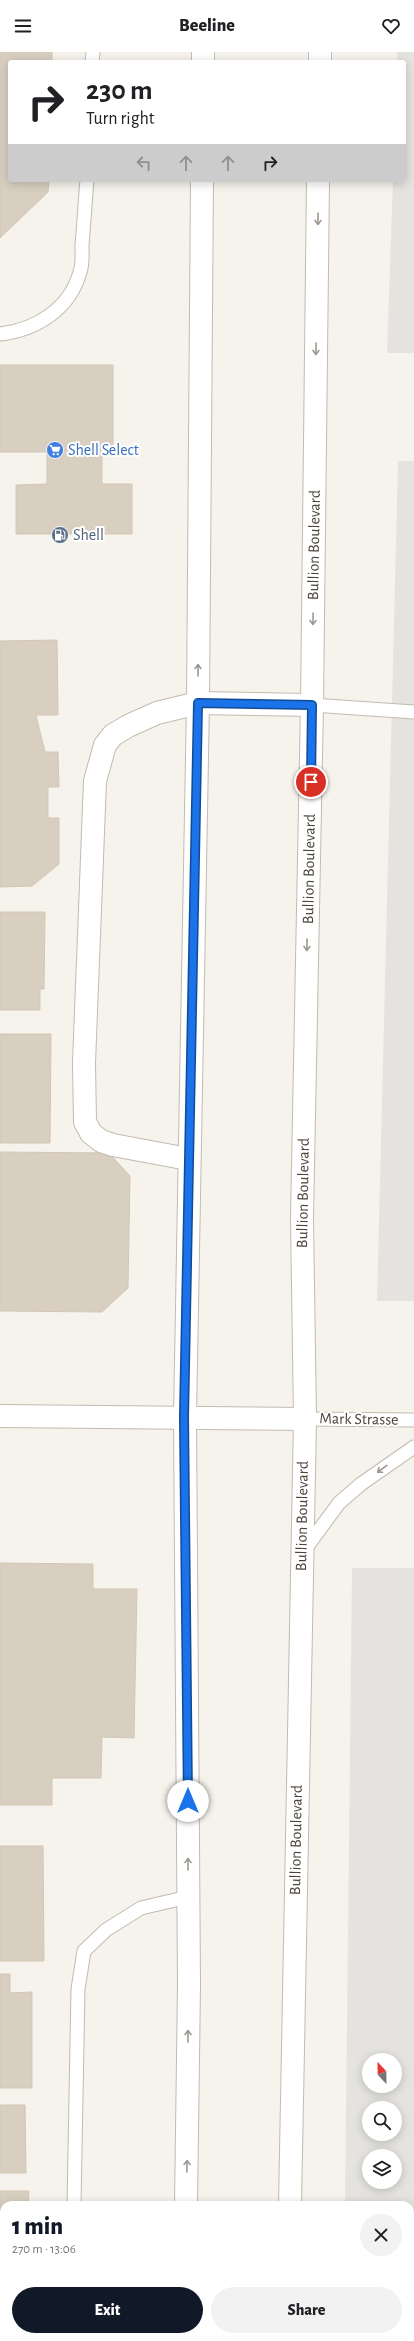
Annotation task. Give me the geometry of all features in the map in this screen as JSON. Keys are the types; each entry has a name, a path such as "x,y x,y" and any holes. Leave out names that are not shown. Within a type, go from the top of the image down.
{"street":[{"path":"186,2201 188,1897 184,1417 198,703 202,182"},
{"name":"Bullion Boulevard","path":"290,2201 301,1554 305,1419 302,1218 312,705 318,182"},
{"path":"188,1159 113,1145 101,1141 91,1133 85,1122 84,1062 95,781 101,758 105,745 112,735 157,713 198,703 312,705"},
{"path":"0,1416 305,1419"}],"lane":[{"path":"0,334 13,332 40,322 60,308 72,293 81,272 87,182"},
{"path":"312,705 414,712"},
{"name":"Mark Strasse","path":"305,1419 414,1420"},
{"path":"301,1554 339,1503 361,1484 414,1447"},
{"path":"74,2201 78,1989 84,1951 106,1930 141,1908 188,1897"}],"shaded area":[{"path":"397,52 414,52 414,353 387,353 393,182 406,182 406,60 397,60"},
{"path":"398,461 414,461 414,1301 377,1301"},
{"path":"352,1568 414,1568 414,2201 345,2201"}],"building":[{"path":"0,52 52,52 52,60 8,60 8,182 49,182 48,192 0,238"},
{"path":"0,365 113,365 113,455 102,455 102,484 132,484 132,534 16,534 16,485 47,484 47,452 0,452"},
{"path":"57,640 58,715 36,715 45,752 58,752 59,787 48,787 48,818 59,818 59,864 32,886 0,887 0,641"},
{"path":"0,912 45,912 44,989 40,989 40,1010 0,1010"},
{"path":"0,1034 51,1034 50,1143 0,1143"},
{"path":"0,1152 109,1153 130,1176 128,1288 102,1312 0,1311"},
{"path":"0,1563 93,1564 93,1589 137,1589 134,1738 102,1737 101,1778 52,1778 52,1805 0,1805"},
{"path":"0,1846 43,1846 44,1961 0,1961"},
{"path":"0,1974 10,1974 10,1993 32,1992 32,2088 0,2088"},
{"path":"0,2105 25,2105 26,2173 0,2173"},
{"path":"0,2191 29,2191 28,2201 0,2201"}],"place":[{"name":"Shell Select","path":"55,450"},
{"name":"Shell","path":"60,535"}],"route":[{"path":"188,1801 184,1417 198,703 312,705 311,782"}]}
